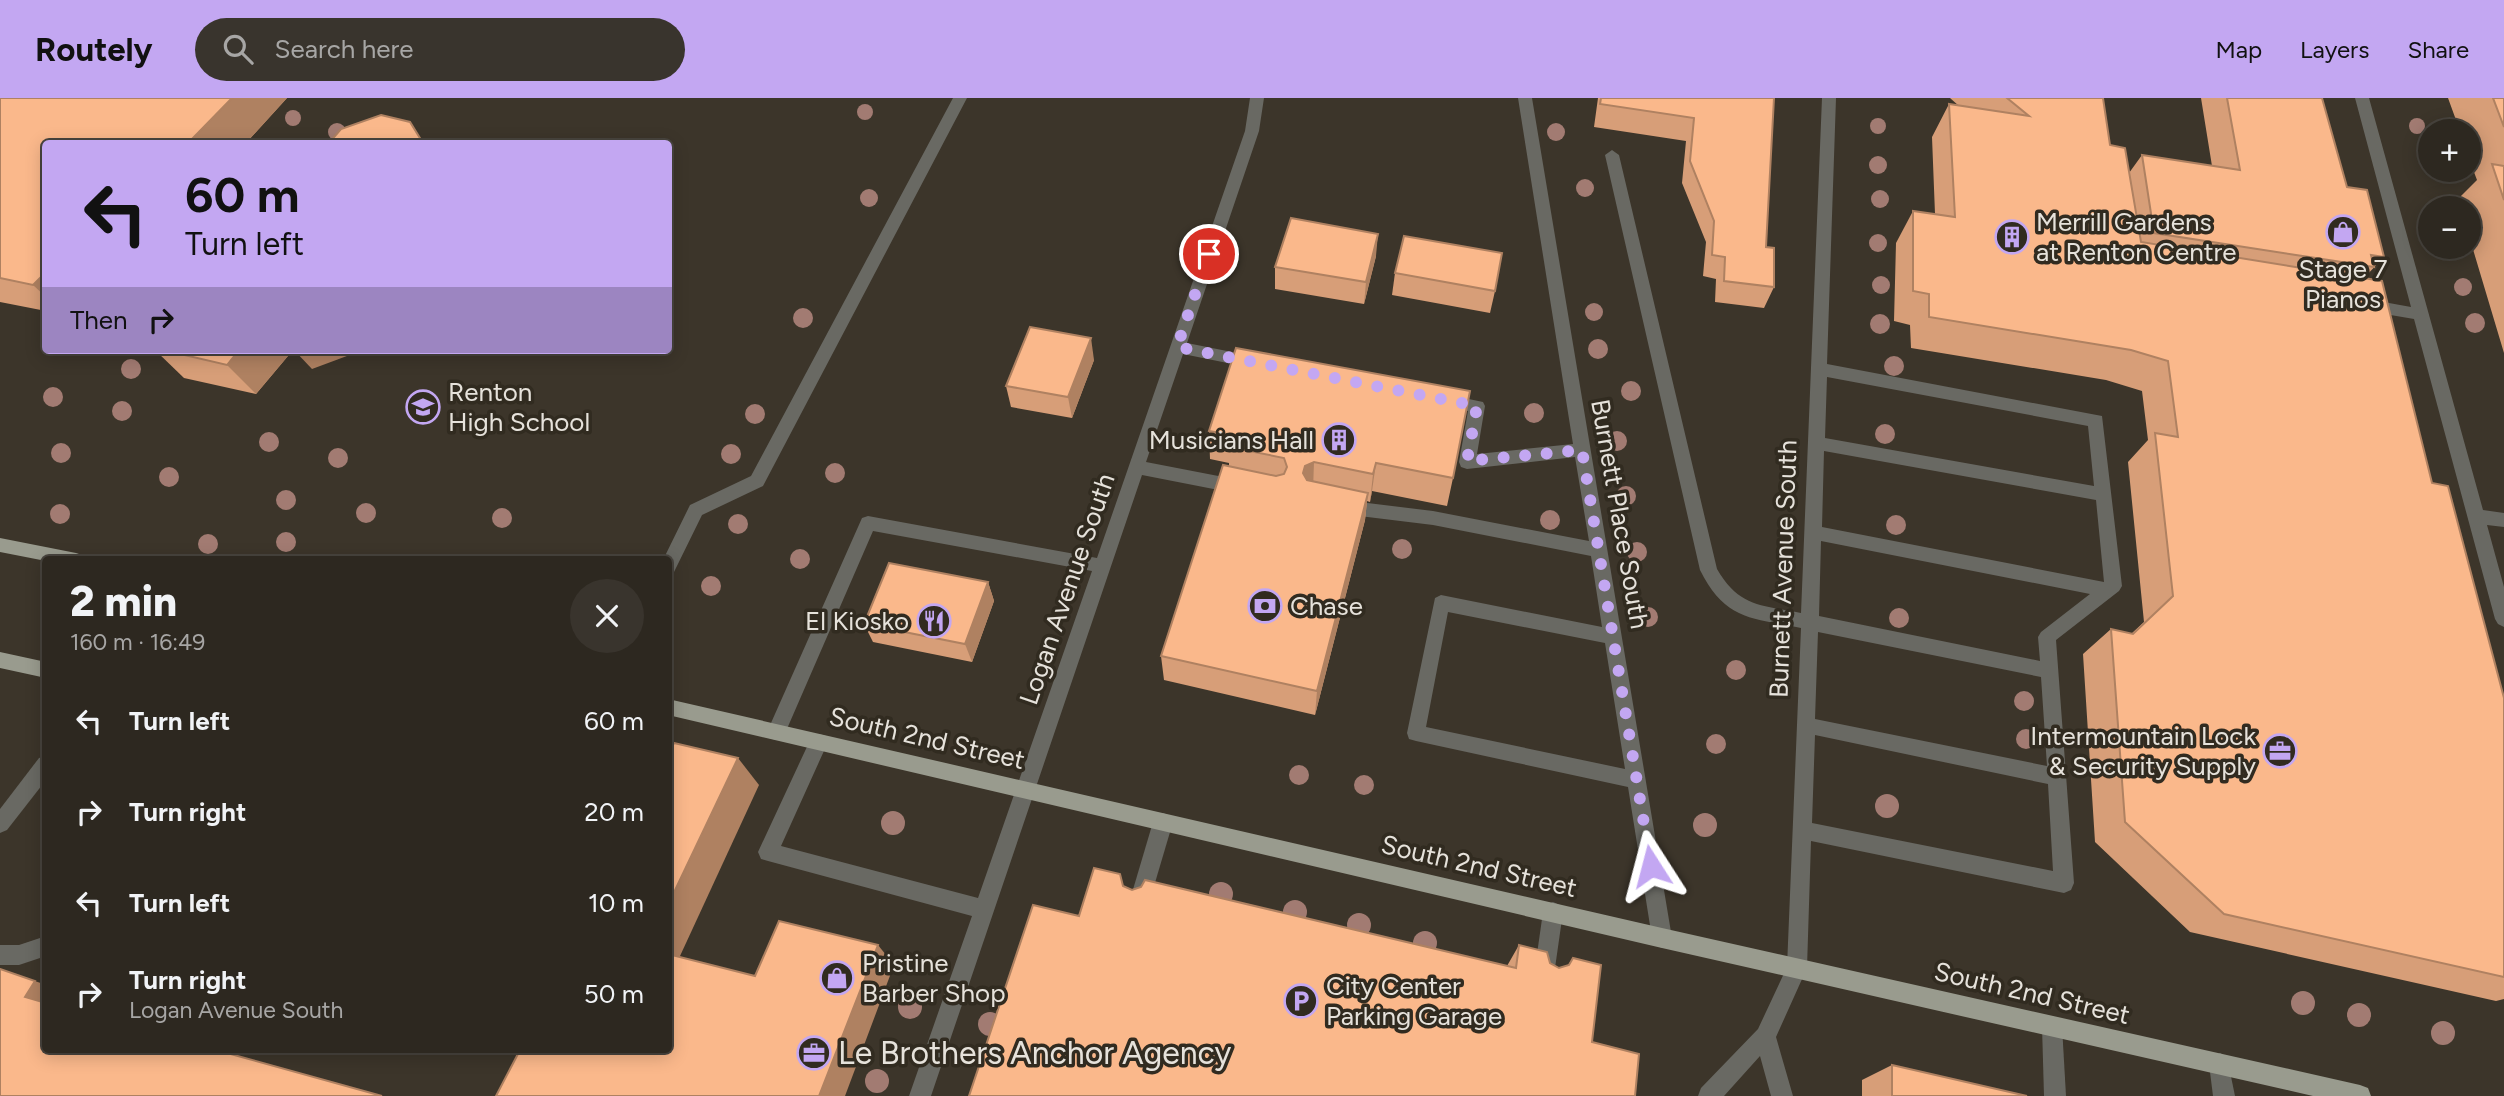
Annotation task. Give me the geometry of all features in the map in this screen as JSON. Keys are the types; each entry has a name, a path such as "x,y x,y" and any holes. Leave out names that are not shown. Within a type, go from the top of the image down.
{"main road":[{"path":"0,545 56,556"},
{"path":"0,660 42,669"},
{"name":"South 2nd Street","path":"672,708 1662,938 2360,1096"}],"street":[{"path":"672,559 696,510 757,481 960,98"},
{"name":"Logan Avenue South","path":"920,1096 1252,131 1257,98"},
{"name":"Burnett Place South","path":"1525,98 1662,938"},
{"name":"Burnett Avenue South","path":"1709,1096 1765,1035 1797,968 1829,98"},
{"path":"2362,98 2504,619"},
{"path":"1612,155 1709,570 1722,593 1745,609 2049,671"},
{"path":"2348,302 2421,314"},
{"path":"1177,347 1271,365"},
{"path":"1802,830 2064,883 2046,637 2113,586 2096,422 1819,369"},
{"path":"1436,398 1477,406 1467,461 1582,450"},
{"path":"1816,443 2104,495"},
{"path":"1136,467 1252,489"},
{"path":"1325,503 1366,511 1433,518 1598,550"},
{"path":"2476,516 2504,520"},
{"path":"776,732 868,523 1102,566"},
{"path":"1813,532 2108,590"},
{"path":"1614,637 1441,603 1416,733 1637,780"},
{"path":"1806,725 2057,777"},
{"path":"819,742 768,852 983,909"},
{"path":"0,824 42,769"},
{"path":"1139,905 1163,822"},
{"path":"1544,979 1553,912"},
{"path":"0,955 19,955 42,947"},
{"path":"2052,1026 2055,1096"},
{"path":"1765,1035 1782,1096"},
{"path":"2220,1064 2224,1096"}],"building":[{"path":"0,98 232,98 193,138 201,140 42,140 42,276 33,285 0,278"},
{"path":"1601,98 1774,98 1766,247 1774,248 1774,287 1724,281 1725,257 1712,255 1714,221 1690,161 1694,118 1600,104"},
{"path":"2007,98 2103,98 2110,145 2125,148 2141,242 2382,281 2432,483 2448,486 2504,698 2504,977 2224,914 2125,822 2111,629 2133,634 2173,596 2155,433 2178,437 2168,361 2131,350 1929,317 1929,294 1913,291 1913,211 1955,217 1949,104 2029,116"},
{"path":"2227,98 2322,98 2347,187 2367,190 2384,257 2371,255 2374,267 2154,233 2142,155 2240,170"},
{"path":"2493,98 2504,98 2504,127"},
{"path":"381,115 410,122 421,140 331,140 341,129"},
{"path":"2492,164 2504,166 2504,200"},
{"path":"1291,218 1378,234 1366,282 1275,267"},
{"path":"1404,236 1502,253 1495,291 1395,273"},
{"path":"1030,327 1091,338 1068,397 1006,386"},
{"path":"1236,348 1470,391 1453,478 1376,463 1373,474 1314,462 1305,466 1303,473 1307,480 1368,493 1317,691 1161,656 1223,465 1276,476 1284,474 1287,467 1284,458 1229,447 1233,435 1209,431"},
{"path":"180,354 236,354 227,365"},
{"name":"El Kiosko","path":"889,563 988,582 965,644 864,624"},
{"path":"674,743 738,758 672,897"},
{"name":"City Center Parking Garage","path":"1094,868 1120,874 1123,886 1132,890 1141,887 1145,880 1516,968 1519,945 1547,952 1550,963 1559,968 1569,965 1573,958 1601,965 1592,1042 1639,1054 1635,1096 969,1096 1033,905 1079,916"},
{"path":"779,921 878,945 819,1096 496,1096 518,1053 672,1053 672,955 755,976"},
{"path":"0,969 35,981 25,997 42,1002 42,1053 227,1053 382,1096 0,1096"},
{"path":"1892,1065 2027,1096 1892,1096"}],"place":[{"name":"Stage 7 Pianos","path":"2343,232"},
{"name":"Merrill Gardens at Renton Centre","path":"2012,237"},
{"name":"Renton High School","path":"423,407"},
{"name":"Musicians Hall","path":"1339,440"},
{"name":"Chase","path":"1265,606"},
{"name":"El Kiosko","path":"934,621"},
{"name":"Intermountain Lock & Security Supply","path":"2280,751"},
{"name":"Pristine Barber Shop","path":"837,978"},
{"name":"City Center Parking Garage","path":"1301,1001"},
{"name":"Le Brothers Anchor Agency","path":"814,1053"}],"route":[{"path":"1209,254 1177,347 1477,406 1467,461 1582,450 1651,866"}]}
